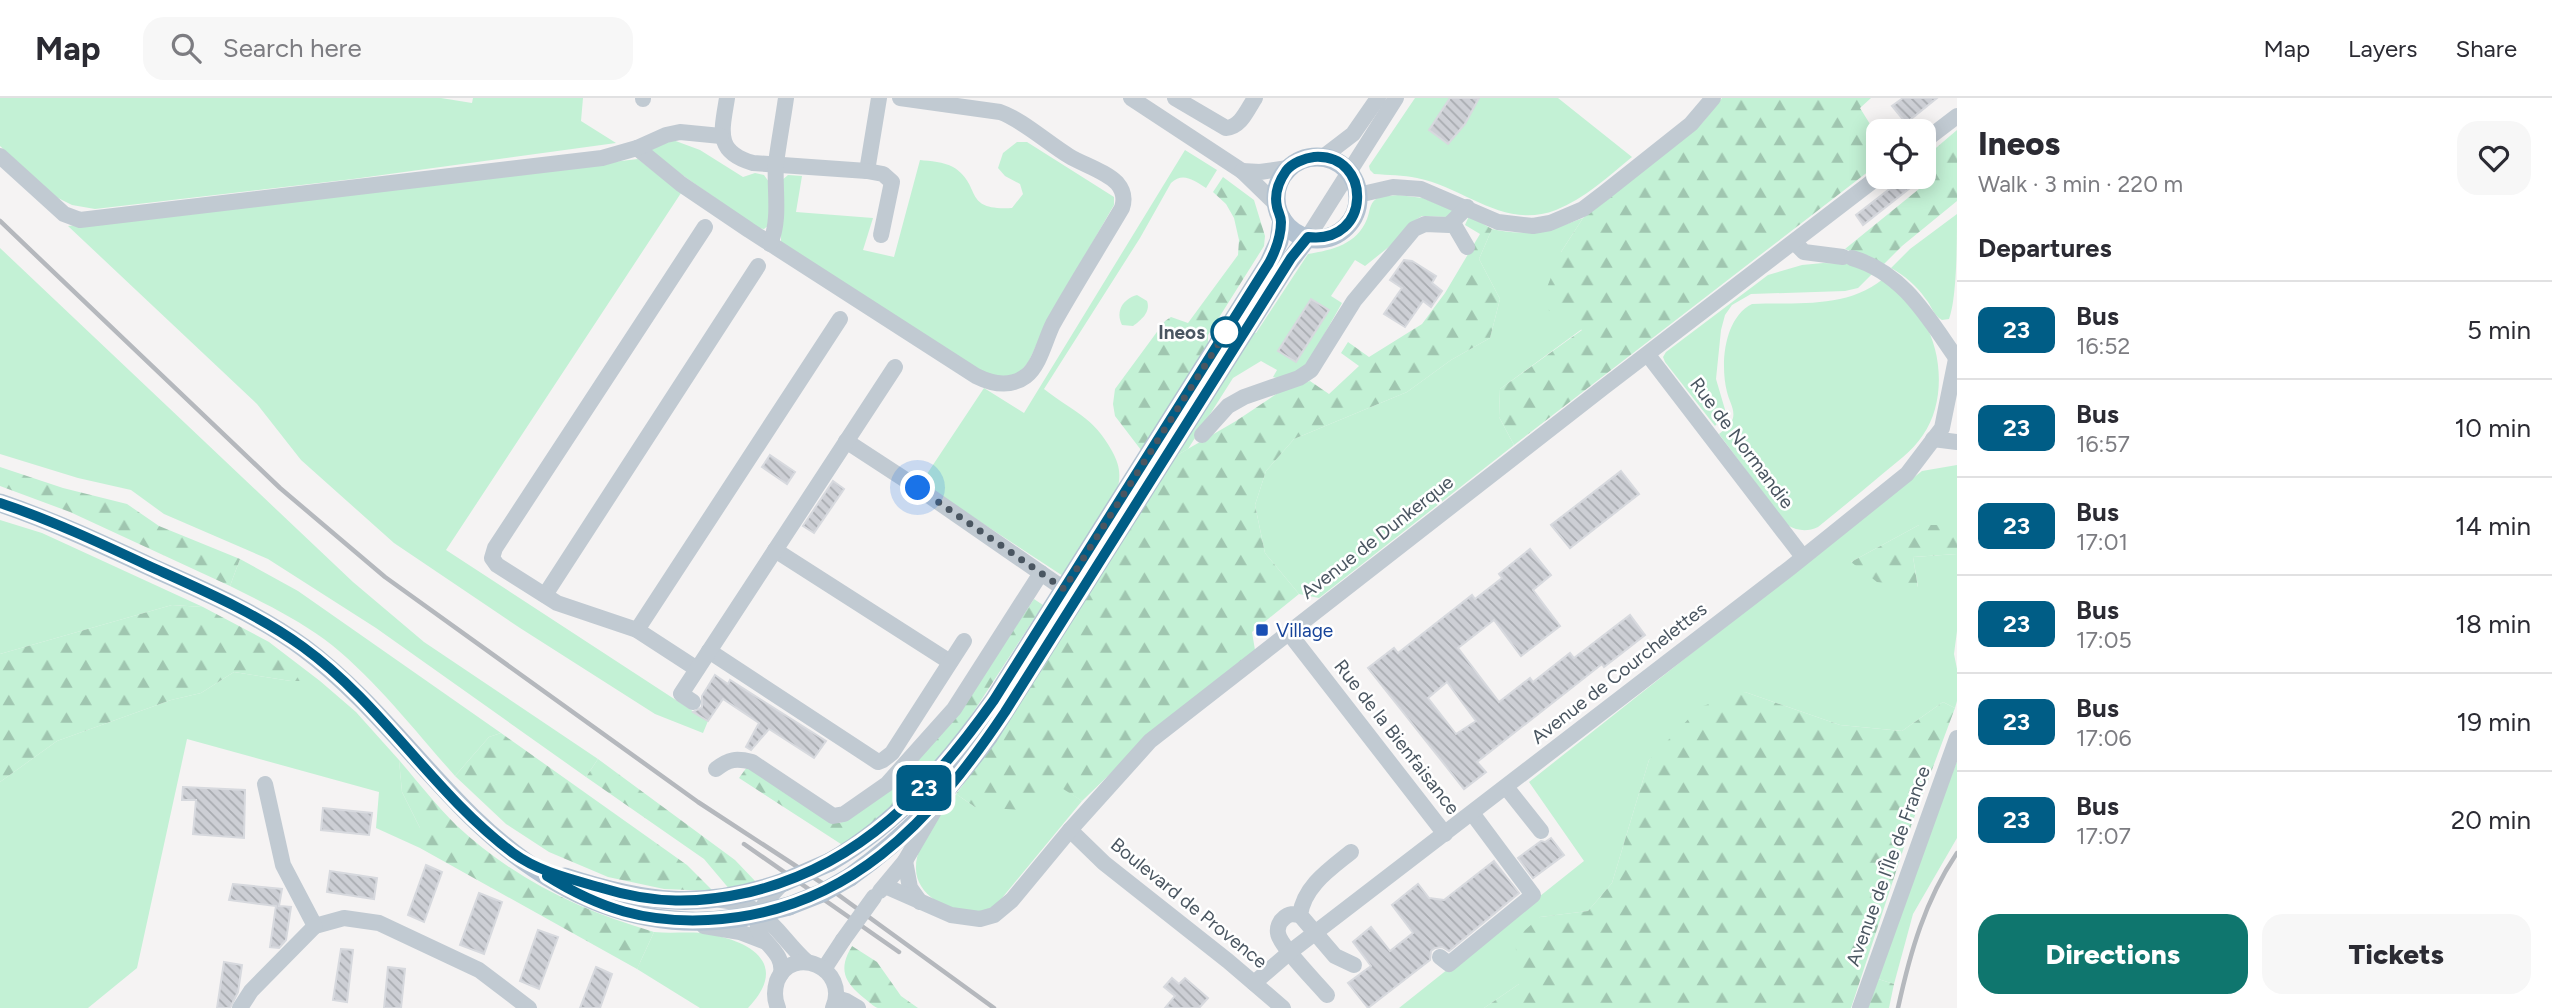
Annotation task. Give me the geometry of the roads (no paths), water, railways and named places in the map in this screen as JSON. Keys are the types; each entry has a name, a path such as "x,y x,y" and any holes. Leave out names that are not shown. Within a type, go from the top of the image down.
{"main road":[{"path":"534,867 644,898 668,901 716,900 773,888 830,862 868,838 892,818 918,795 994,700 1269,263 1279,241 1278,186 1288,168 1306,158 1323,157 1344,166 1355,181 1358,195 1356,210 1342,231 1332,236 1318,239 1298,234 1279,212"},
{"path":"0,503 104,545 224,600 277,630 334,672 491,835 534,867 599,905 634,915 671,921 736,919 789,906 822,893 850,877 915,825 941,797 1005,712 1286,265 1308,237"}],"street":[{"path":"727,98 721,136 724,145 743,160 867,171 883,174 892,182 881,235"},
{"path":"770,244 776,221 776,164 786,98"},
{"path":"867,171 879,98"},
{"path":"637,148 681,184 975,376 998,384 1012,383 1026,376 1034,366 1053,325 1124,202 1118,185 1039,138 1009,115 985,104 900,98"},
{"path":"1131,98 1242,171 1279,212"},
{"path":"1175,98 1226,128 1239,123 1255,98"},
{"path":"1323,157 1353,134 1378,98"},
{"path":"1308,237 1350,174 1362,149 1395,98"},
{"path":"1358,195 1393,187 1421,189 1498,222 1533,226 1567,217 1604,193 1708,104"},
{"path":"1936,132 1957,116"},
{"path":"0,156 64,215 80,220 602,158 680,132 721,136"},
{"path":"1242,171 1259,172 1288,168"},
{"name":"Avenue de Dunkerque","path":"879,891 966,918 980,919 994,915 1012,900 1150,741 1866,186"},
{"path":"1202,435 1228,406 1244,397 1299,378 1311,370 1354,301 1414,229 1425,224 1453,223 1467,207"},
{"path":"1453,223 1467,247"},
{"path":"697,669 637,630 557,603 497,565 492,558 495,548 705,227"},
{"path":"1794,242 1804,252 1865,262 1906,289 1957,357"},
{"path":"545,595 758,266"},
{"path":"637,630 840,319"},
{"name":"Rue de Normandie","path":"1648,355 1803,557"},
{"name":"Avenue de Courchelettes","path":"1254,983 1290,952 1907,474 1942,428 1957,357"},
{"path":"693,702 681,694 895,367"},
{"path":"1933,439 1957,442"},
{"path":"846,441 1064,589"},
{"path":"775,550 950,662"},
{"path":"716,769 726,761 737,758 752,762 833,816 844,814 887,783 954,709 1041,573"},
{"name":"Rue de la Bienfaisance","path":"1289,632 1445,834"},
{"path":"709,651 878,762 892,753 964,641"},
{"name":"Avenue de l'Île de France","path":"1860,1008 1957,738"},
{"path":"265,783 283,865 315,926"},
{"path":"1506,787 1541,831"},
{"path":"824,969 879,891 905,861 941,797"},
{"path":"1440,957 1449,964 1533,895 1472,813"},
{"name":"Boulevard de Provence","path":"1070,830 1104,863 1283,1008"},
{"path":"1300,915 1301,906 1313,885 1351,852"},
{"path":"905,861 910,888 920,902"},
{"path":"773,888 760,913 758,929 780,962 781,974 774,995 778,1008"},
{"path":"716,900 734,901 760,913 807,962 824,969 834,982 834,1003 846,1001 858,1008"},
{"path":"1328,995 1280,939 1278,927 1285,916 1300,915 1335,956 1354,965"},
{"path":"240,1008 251,991 315,926 344,918 379,923 479,970 529,1008"},
{"path":"671,921 736,931 766,942"},
{"path":"781,974 788,967 807,962"}],"railway":[{"path":"0,221 280,488 385,577 698,802 822,883 994,1008"},
{"path":"744,844 899,952"},
{"path":"1898,1008 1927,908 1957,853"}],"place":[{"name":"Ineos","path":"1226,332"},
{"name":"Village","path":"1262,630"}]}
